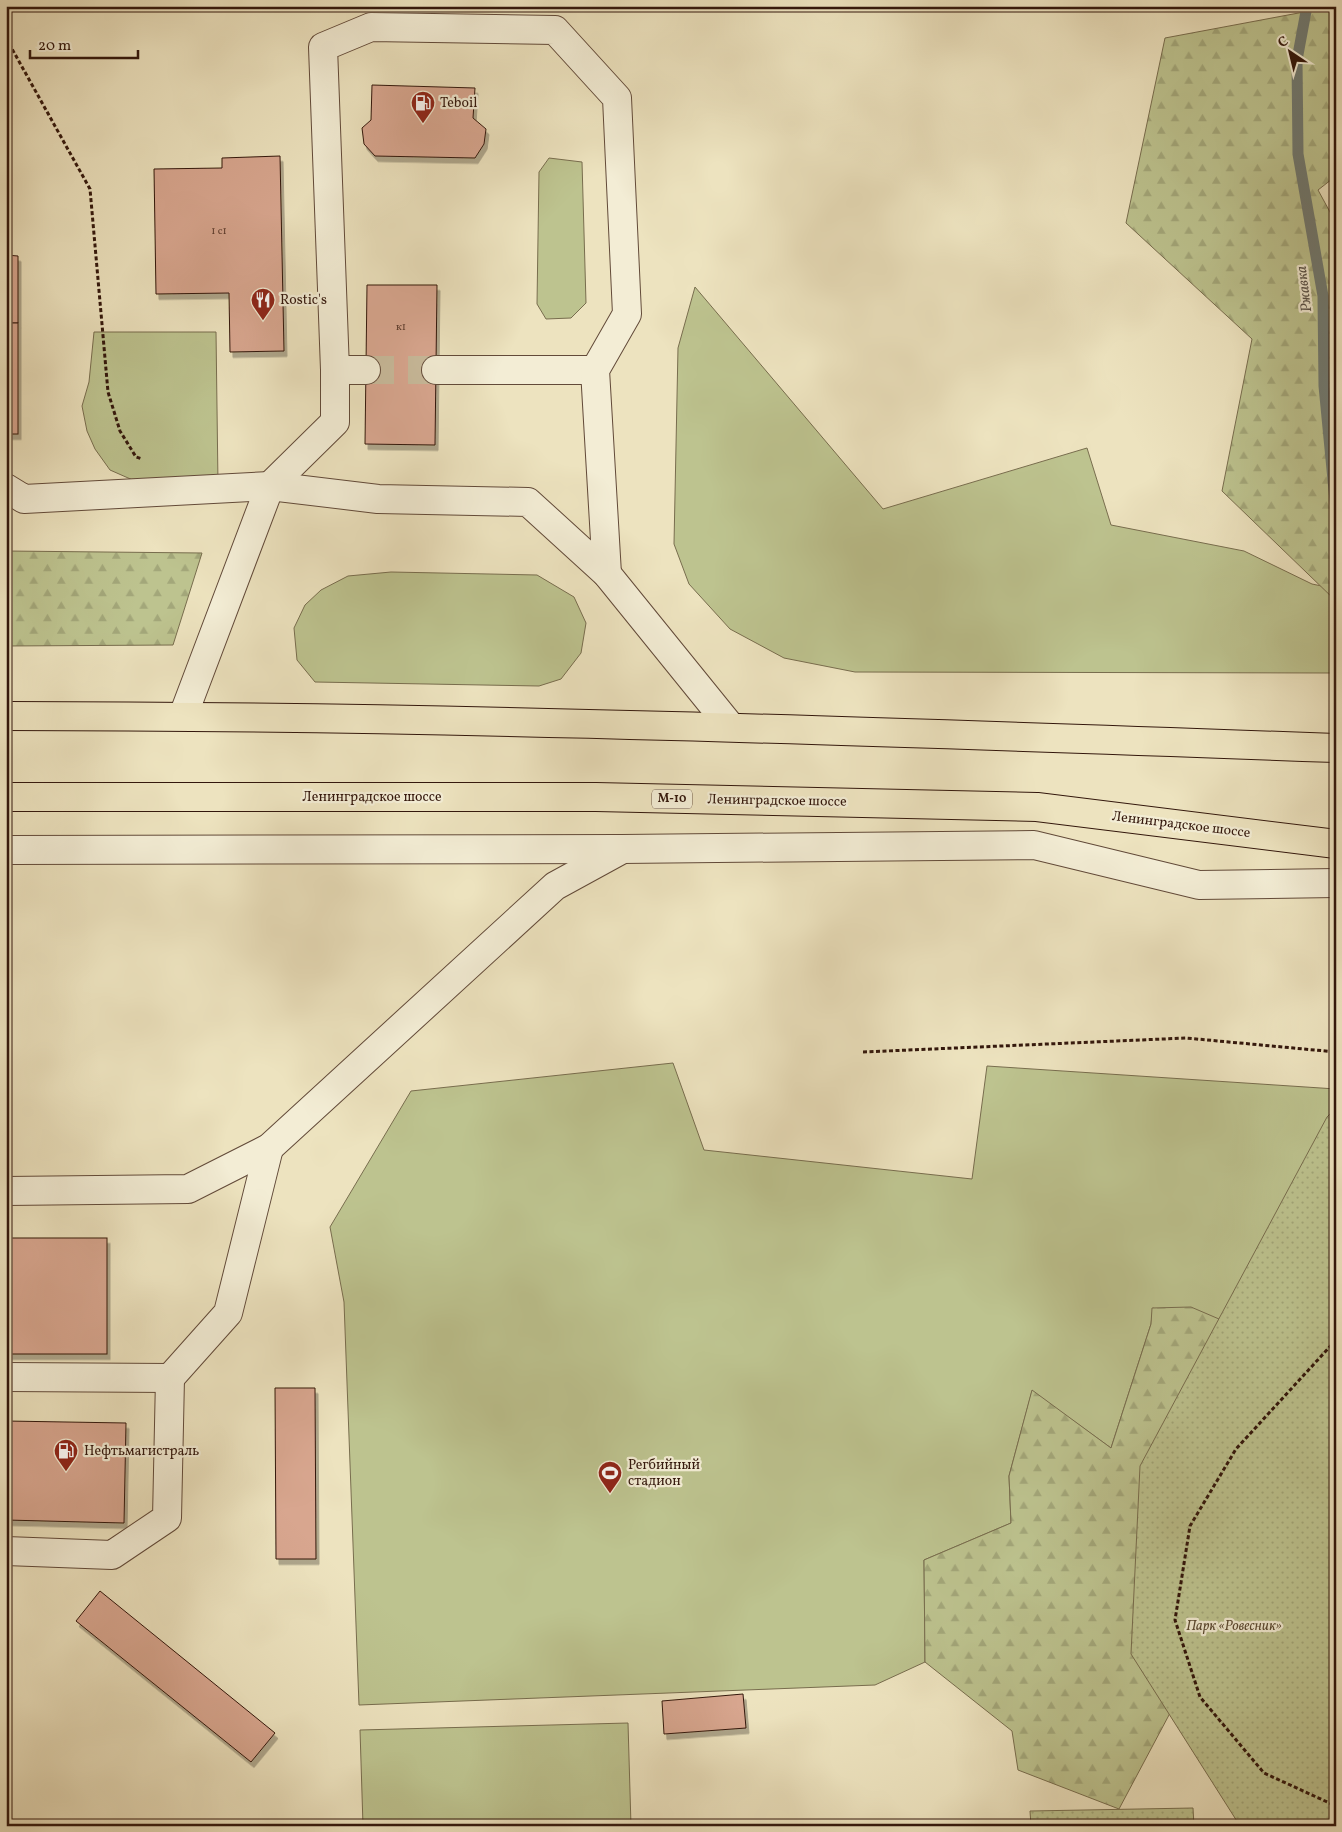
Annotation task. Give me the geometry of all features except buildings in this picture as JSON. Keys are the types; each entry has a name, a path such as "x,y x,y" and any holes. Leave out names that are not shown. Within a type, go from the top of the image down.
{"highway":[{"path":"6,716 183,716 730,726 1336,748"},
{"name":"Ленинградское шоссе","path":"6,797 596,797 1036,807 1336,844"}],"lane":[{"path":"183,716 270,486 335,422 336,370 323,47 371,26 555,30 617,98 627,314 595,370 607,574"},
{"path":"336,370 366,370"},
{"path":"436,370 595,370"},
{"path":"6,488 24,499 270,486 378,499 528,502 607,574 730,726"},
{"path":"6,850 622,850 1034,845 1199,885 1336,883"},
{"path":"6,1191 188,1189 269,1148 555,886 622,850"},
{"path":"6,1551 112,1555 167,1518 170,1378 228,1314 269,1148"},
{"path":"6,1377 170,1378"}],"path":[{"path":"6,38 90,189 108,392 120,431 136,457 144,459"},
{"path":"863,1052 1186,1038 1336,1052"},
{"path":"1336,1340 1236,1449 1190,1526 1175,1620 1200,1697 1264,1773 1336,1806"}],"green space":[{"path":"1336,6 1336,176 1318,190 1336,223 1336,601 1222,491 1252,339 1126,223 1165,38"},
{"path":"549,158 582,162 586,303 571,318 546,319 537,304 539,172"},
{"path":"695,287 883,509 1087,448 1111,525 1244,551 1312,584 1336,589 1336,673 855,672 784,658 730,629 689,584 674,544 678,348"},
{"path":"94,332 216,332 218,484 135,481 110,470 95,449 87,431 82,406 89,382"},
{"path":"6,551 202,553 173,645 6,646"},
{"path":"391,572 537,575 574,597 586,623 581,653 561,679 539,686 315,682 297,660 294,628 305,605 321,590 348,576"},
{"path":"673,1063 704,1150 972,1179 987,1066 1336,1089 1336,1340 1313,1368 1153,1308 1151,1324 1111,1448 1032,1391 1009,1476 1011,1523 924,1560 925,1662 875,1685 359,1705 344,1302 330,1227 411,1091"},
{"name":"Парк «Ровесник»","path":"1336,1108 1336,1826 1240,1826 1131,1654 1140,1466 1327,1117"},
{"path":"1191,1307 1219,1319 1213,1337 1219,1621 1119,1809 1018,1770 1012,1731 925,1662 924,1560 1011,1523 1009,1476 1032,1390 1111,1448 1151,1324 1152,1308"},
{"path":"628,1723 631,1826 363,1826 360,1730"},
{"path":"1193,1808 1194,1826 1031,1826 1030,1811"}],"waterway":[{"name":"Ржавка","path":"1307,6 1297,60 1298,154 1323,296 1324,386 1336,511"}],"tunnel":[{"path":"366,370 436,370"}],"place":[{"name":"Teboil","path":"423,124"},
{"name":"Rostic's","path":"263,321"},
{"name":"Нефтьмагистраль","path":"66,1472"},
{"name":"Регбийный стадион","path":"610,1494"}]}
